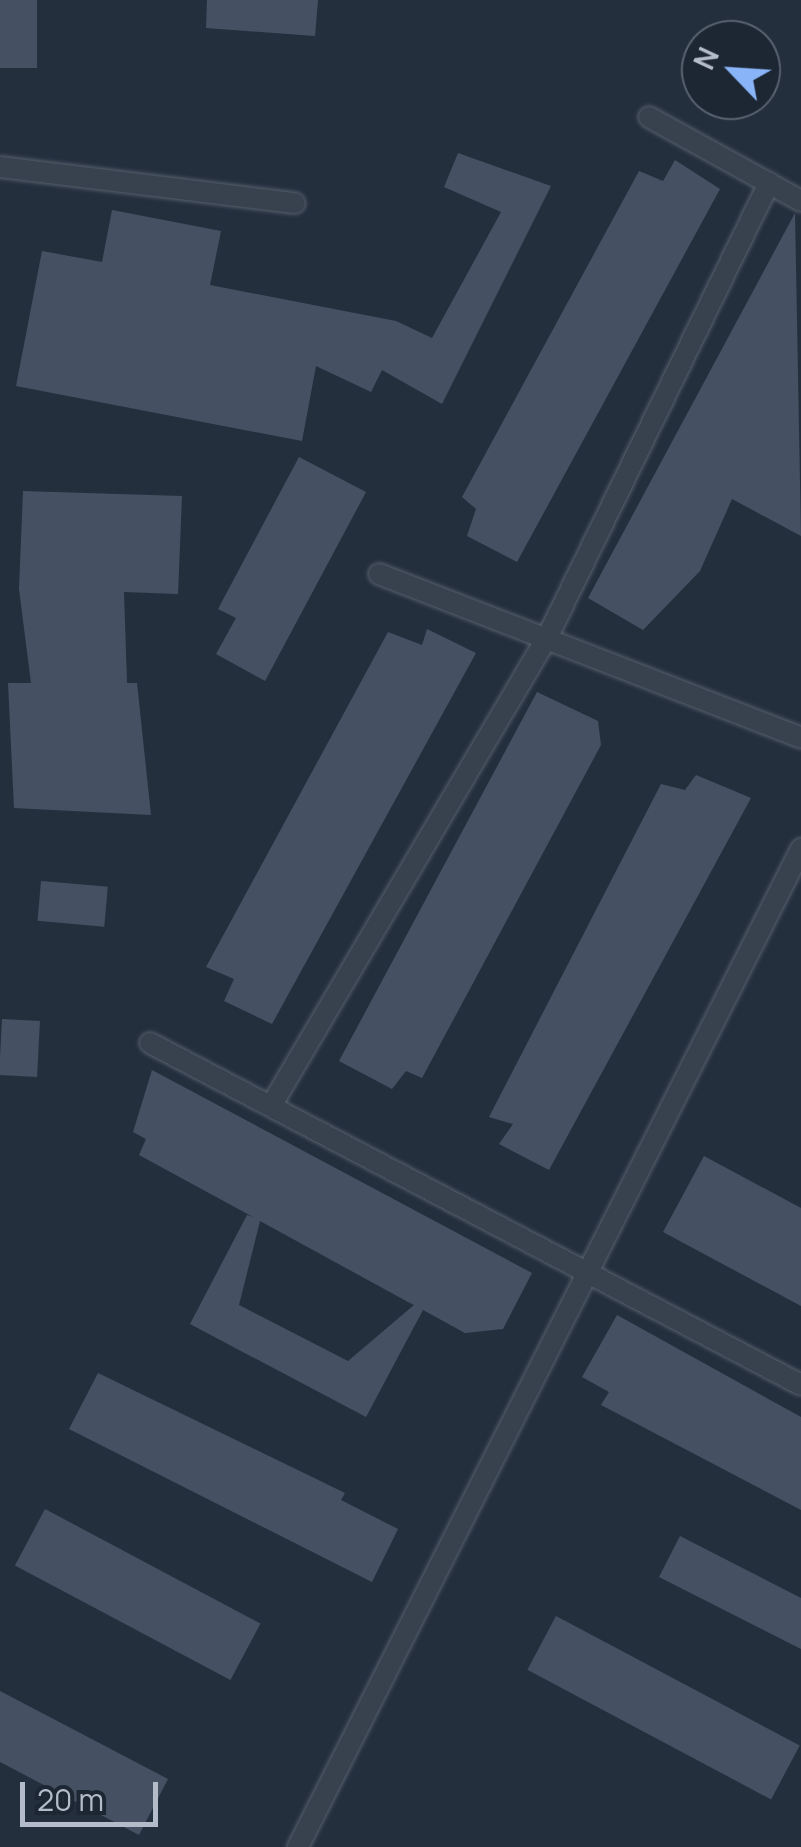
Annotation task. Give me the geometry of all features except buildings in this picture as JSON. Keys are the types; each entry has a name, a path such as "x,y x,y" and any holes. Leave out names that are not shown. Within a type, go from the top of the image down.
{"lane":[{"path":"650,117 801,201"},
{"path":"0,166 294,203"},
{"path":"270,1106 549,634 770,183"},
{"path":"379,574 549,634 801,738"},
{"path":"298,1847 592,1272 801,849"},
{"path":"150,1043 801,1385"}]}
